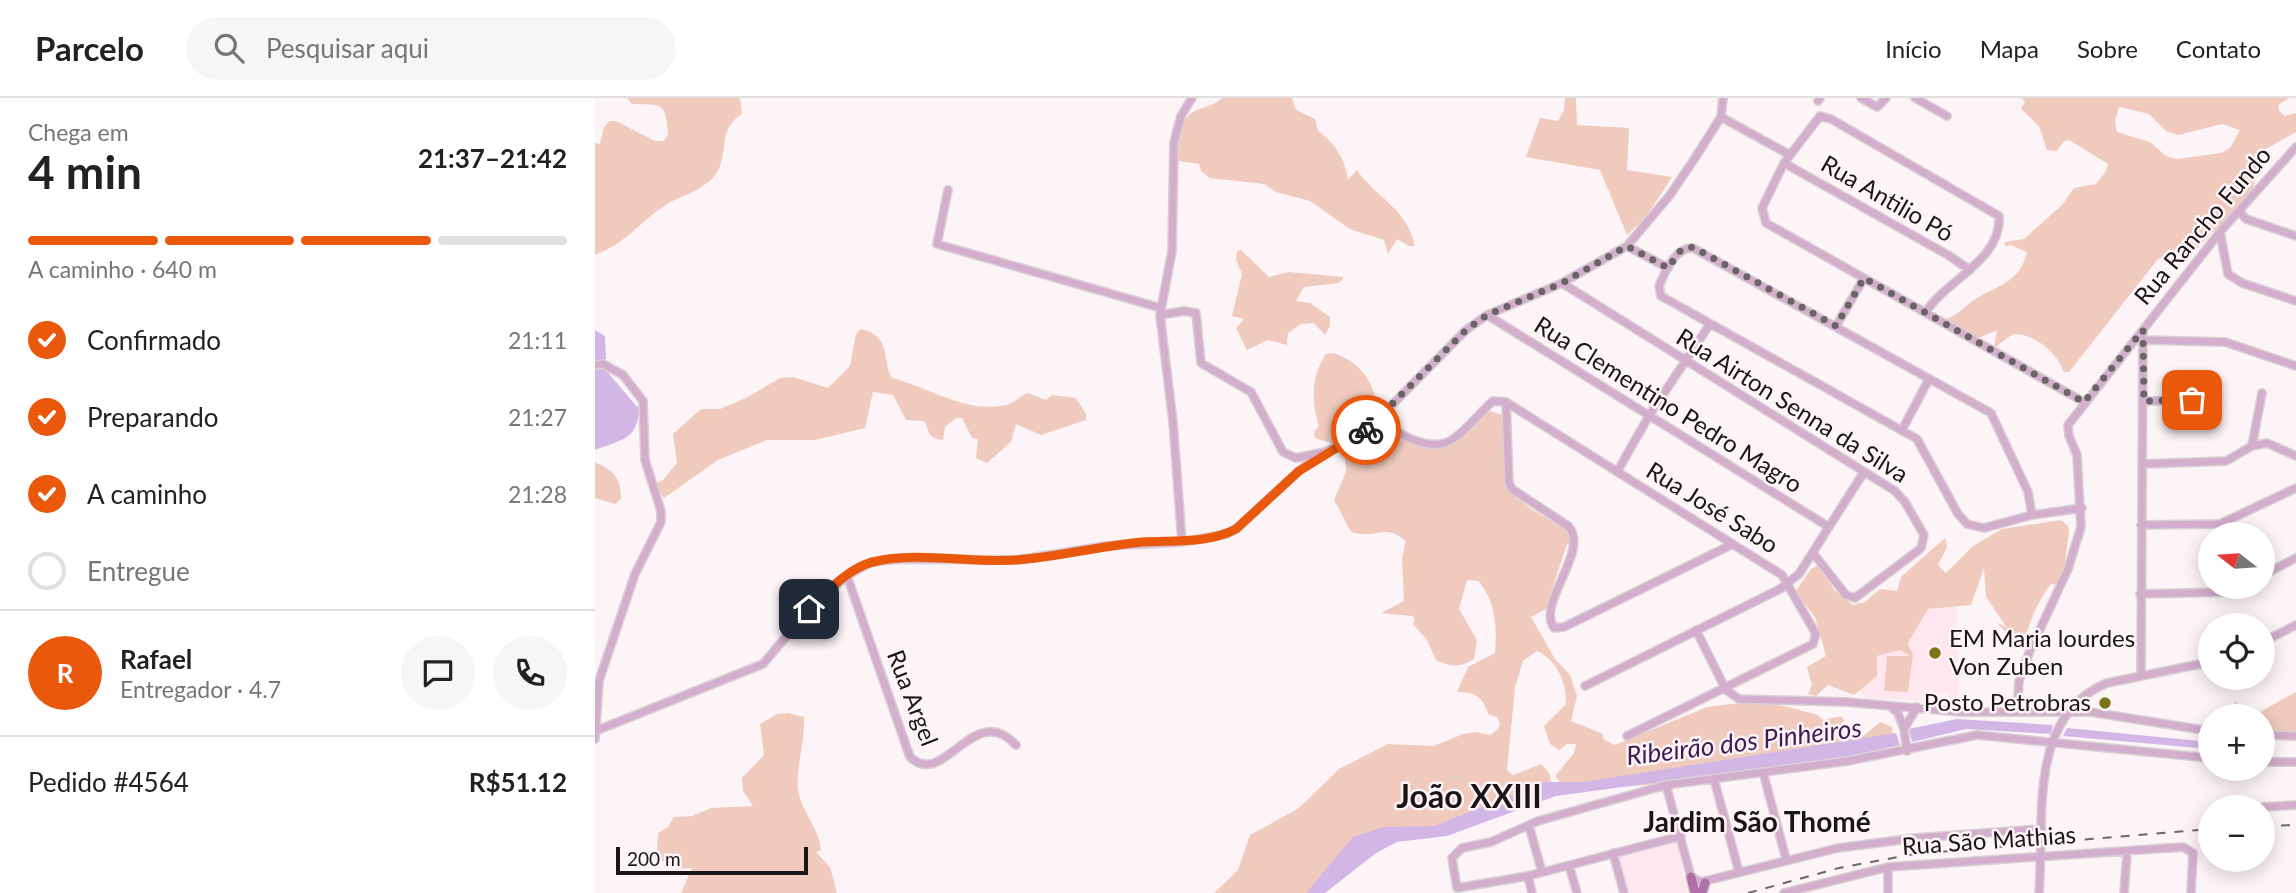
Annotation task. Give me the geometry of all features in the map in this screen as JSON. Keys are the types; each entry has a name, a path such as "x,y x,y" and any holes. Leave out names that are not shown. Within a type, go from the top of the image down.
{"main road":[{"path":"1691,877 1695,893"},
{"path":"1702,893 1705,883"}],"street":[{"path":"1182,542 1173,422 1160,312 1172,251 1174,142 1181,116 1192,98"},
{"path":"595,365 603,364 623,375 643,401 645,460 661,511 661,522 635,574 599,681 596,735 763,664 809,609 861,567 886,560 1017,560 1106,545 1182,542 1236,529 1299,471 1325,452 1361,434 1442,352 1487,315 1562,283 1627,246 1670,195 1721,117 1723,98"},
{"path":"1861,98 1877,107 1886,98"},
{"path":"1915,98 1947,116"},
{"path":"1926,312 1970,270 1998,229 1999,216 1993,210 1824,116 1814,121 1784,163 1762,208 1763,220 2084,402"},
{"path":"1721,117 1790,155"},
{"name":"Rua Rancho Fundo","path":"2017,712 2019,681 2029,653 2078,543 2082,508 2077,456 2068,425 2220,232 2296,146"},
{"name":"Rua Antilio Pó","path":"1784,163 1970,270"},
{"path":"948,190 937,244 1160,312 1196,313 1201,363 1251,392 1283,452 1296,458 1325,452"},
{"path":"2239,211 2246,219 2296,236"},
{"path":"2220,232 2228,274 2242,283 2296,301"},
{"path":"1627,246 1668,268"},
{"path":"2032,515 2028,492 1994,416 1693,247 1681,250 1668,268 1659,286 1661,296 1917,439 1958,514 1967,524 1984,528 2032,515 2082,508"},
{"path":"1836,326 1864,278"},
{"name":"Rua Airton Senna da Silva","path":"1562,283 1895,491 1905,502 1924,535 1921,548 1855,598 1846,595 1813,553"},
{"name":"Rua Clementino Pedro Magro","path":"1487,315 1829,527"},
{"path":"1617,472 1650,414 1710,324"},
{"path":"2141,676 2143,330"},
{"path":"2143,340 2225,342 2296,366"},
{"path":"1902,430 1929,379"},
{"path":"2252,446 2262,393"},
{"path":"2144,401 2216,400"},
{"path":"1377,420 1401,435 1439,445 1453,439 1493,401 1506,402 1509,483 1512,489 1568,526 1574,533 1573,547 1550,612 1551,626 1560,628 1733,544"},
{"name":"Rua José Sabo","path":"1506,402 1774,569 1788,583 1816,634 1814,644 1726,690 1627,736"},
{"path":"2142,464 2226,461 2252,446 2267,443 2296,456"},
{"path":"1585,686 1788,583 1799,574 1864,472"},
{"path":"2141,525 2220,524 2296,488"},
{"path":"2275,569 2296,558"},
{"name":"Rua Argel","path":"847,576 910,757 919,766 929,767 977,734 993,730 1008,737 1016,745"},
{"path":"2140,594 2198,593"},
{"path":"2275,636 2296,625"},
{"path":"1696,630 1726,690 1730,695 1744,700 1917,707 1963,712 2090,712 2198,729"},
{"path":"2039,893 2042,855 2040,798 2055,739 2066,713 2094,688 2198,664"},
{"path":"1890,706 1898,713 1904,729 1906,747"},
{"path":"1904,729 1917,707"},
{"path":"1681,836 1528,876 1457,888 1452,858 1454,852 1491,842 1529,826 1666,785 1763,772 1977,735 2055,739 2198,757"},
{"path":"2275,735 2296,736"},
{"path":"2275,762 2296,762"},
{"path":"1763,772 1786,859"},
{"path":"1714,779 1739,872"},
{"path":"1666,785 1691,877 1705,883 1786,859 1915,838 2042,829"},
{"path":"2275,806 2296,805"},
{"path":"1529,826 1542,872"},
{"name":"Rua São Mathias","path":"1784,893 1888,867 2042,855 2127,853 2183,847 2191,850 2193,856 2191,893"},
{"path":"1613,853 1624,893"},
{"path":"2124,893 2127,853"},
{"path":"1569,865 1577,893"},
{"path":"1888,867 1888,893"},
{"path":"1528,876 1532,893"}],"shaded area":[{"path":"627,98 740,98 742,114 730,125 720,166 704,186 664,206 624,239 595,255 595,143 600,144 604,127 610,121 616,121 655,141 664,141 668,135 666,115 660,107 632,104"},
{"path":"1222,98 1292,98 1296,110 1315,119 1318,131 1334,146 1345,166 1348,180 1357,170 1398,212 1411,233 1415,246 1409,246 1397,239 1388,254 1384,240 1350,229 1310,201 1276,192 1264,184 1210,178 1201,171 1199,164 1178,161 1179,132 1186,119 1197,110"},
{"path":"1565,98 1576,98 1577,125 1629,128 1627,170 1672,177 1646,217 1627,235 1600,170 1526,157 1540,118 1558,121 1564,110"},
{"path":"2022,98 2289,98 2278,105 2279,110 2284,116 2296,113 2296,132 2264,150 2250,199 2241,216 2212,232 2198,248 2158,259 2069,372 2064,372 2044,345 2030,337 2013,334 1994,348 1997,330 1976,339 1968,336 1963,328 1946,323 1946,319 2006,283 2019,271 2027,252 2010,245 2006,247 2004,242 2024,239 2062,205 2074,188 2096,184 2106,171 2108,164 2069,140 2064,141 2057,151 2047,150 2039,126 2021,109 2025,102","holes":["2119,107 2149,114 2166,131 2178,135 2222,124 2240,130 2230,148 2221,153 2177,159 2166,156 2150,142 2117,132 2115,121"]},
{"path":"1241,250 1269,277 1289,272 1344,277 1339,283 1304,287 1296,301 1310,303 1330,317 1330,326 1325,335 1314,323 1301,324 1288,333 1287,345 1268,340 1247,350 1236,328 1244,319 1232,316 1242,274 1236,260 1237,251"},
{"path":"861,329 871,332 882,342 892,378 949,399 979,406 1009,404 1028,393 1046,400 1052,395 1076,398 1086,414 1086,420 1041,435 1016,424 1011,442 987,463 976,458 978,439 972,438 962,418 956,418 945,427 943,440 938,439 931,435 924,421 906,420 893,395 873,392 865,428 815,440 767,440 718,460 664,498 654,484 663,480 677,463 673,434 701,409 720,409 748,397 780,378 793,377 828,388 850,366 856,334"},
{"path":"595,330 605,336 606,359 595,361"},
{"path":"1334,353 1352,362 1365,374 1378,407 1387,415 1384,421 1386,430 1416,444 1444,444 1444,438 1449,440 1476,418 1490,411 1503,415 1510,492 1531,509 1571,532 1570,544 1567,544 1548,608 1531,617 1555,659 1570,675 1577,696 1571,721 1603,734 1603,739 1615,745 1707,707 1749,702 1784,706 1818,715 1823,720 1842,716 1844,720 1839,730 1853,740 1860,739 1880,722 1892,727 1893,736 1736,767 1679,782 1566,789 1555,776 1574,753 1576,744 1567,744 1559,750 1550,744 1544,726 1566,704 1565,688 1555,666 1537,651 1523,661 1515,687 1507,770 1513,775 1541,764 1550,775 1549,789 1502,799 1432,830 1378,843 1315,893 1214,893 1238,870 1250,835 1299,808 1339,769 1388,744 1434,746 1463,734 1476,732 1490,735 1498,729 1500,723 1497,717 1489,715 1478,697 1457,692 1468,667 1495,653 1496,634 1492,606 1478,581 1467,580 1459,609 1477,640 1474,659 1464,664 1451,665 1436,660 1427,640 1413,624 1415,619 1412,616 1381,613 1404,601 1402,558 1406,541 1398,535 1386,532 1351,532 1334,500 1346,472 1345,452 1337,445 1315,438 1314,432 1319,426 1314,389 1321,362 1326,354"},
{"path":"604,368 639,409 638,419 626,437 595,450 595,370"},
{"path":"595,462 607,468 618,480 621,499 615,504 595,498"},
{"path":"2061,520 2068,526 2069,532 2063,576 2058,585 2051,584 2042,597 2024,641 2010,636 1996,622 2007,628 1986,597 1984,568 1971,605 1928,609 1908,643 1913,655 1908,692 1884,691 1887,656 1910,656 1900,650 1877,656 1877,676 1854,695 1828,685 1816,696 1808,694 1812,685 1807,667 1826,656 1815,617 1795,592 1811,569 1820,564 1834,590 1853,605 1865,602 1880,589 1897,591 1901,577 1945,538 1947,547 1938,565 1946,573 1973,546 2002,529"},
{"name":"EM Maria lourdes Von Zuben","path":"1957,606 1959,701 1949,700 1948,694 1923,694 1922,701 1864,698 1861,690 1877,676 1877,656 1900,650 1911,656 1908,643 1928,609"},
{"path":"2296,692 2296,733 2275,732 2274,704"},
{"path":"788,713 804,717 798,789 820,842 821,850 816,852 830,867 837,893 681,893 692,868 681,869 662,861 657,852 658,833 668,827 674,817 692,816 711,808 753,806 743,791 742,778 764,755 760,724 777,714"},
{"path":"1957,719 2053,725 2051,734 1966,729 1912,742 1909,729"},
{"path":"2067,728 2198,741 2198,748 2063,736"},
{"path":"1896,733 1900,745 1851,756 1556,796 1447,836 1397,842 1376,853 1325,893 1306,893 1353,837 1384,827 1434,826 1545,782 1583,782"},
{"path":"1677,841 1687,893 1629,893 1619,857"}],"railway":[{"path":"2275,826 2296,825"},
{"path":"1748,893 1839,868 1914,854 2198,830"}],"way so far":[{"path":"1366,430 1387,412 1442,352 1487,315 1562,283 1627,246 1668,268 1681,250 1693,247 1836,326 1864,278 2084,402 2143,330 2144,401 2192,400"}],"place":[{"name":"EM Maria lourdes Von Zuben","path":"1935,653"},
{"name":"Posto Petrobras","path":"2105,703"}],"district":[{"name":"João XXIII","path":"1469,797"},
{"name":"Jardim São Thomé","path":"1757,822"}],"route":[{"path":"809,609 835,584 871,562 901,559 1017,560 1106,545 1182,542 1227,534 1236,529 1299,471 1325,452 1366,430"}],"water label":[{"name":"Ribeirão dos Pinheiros","path":"1744,742"}]}
